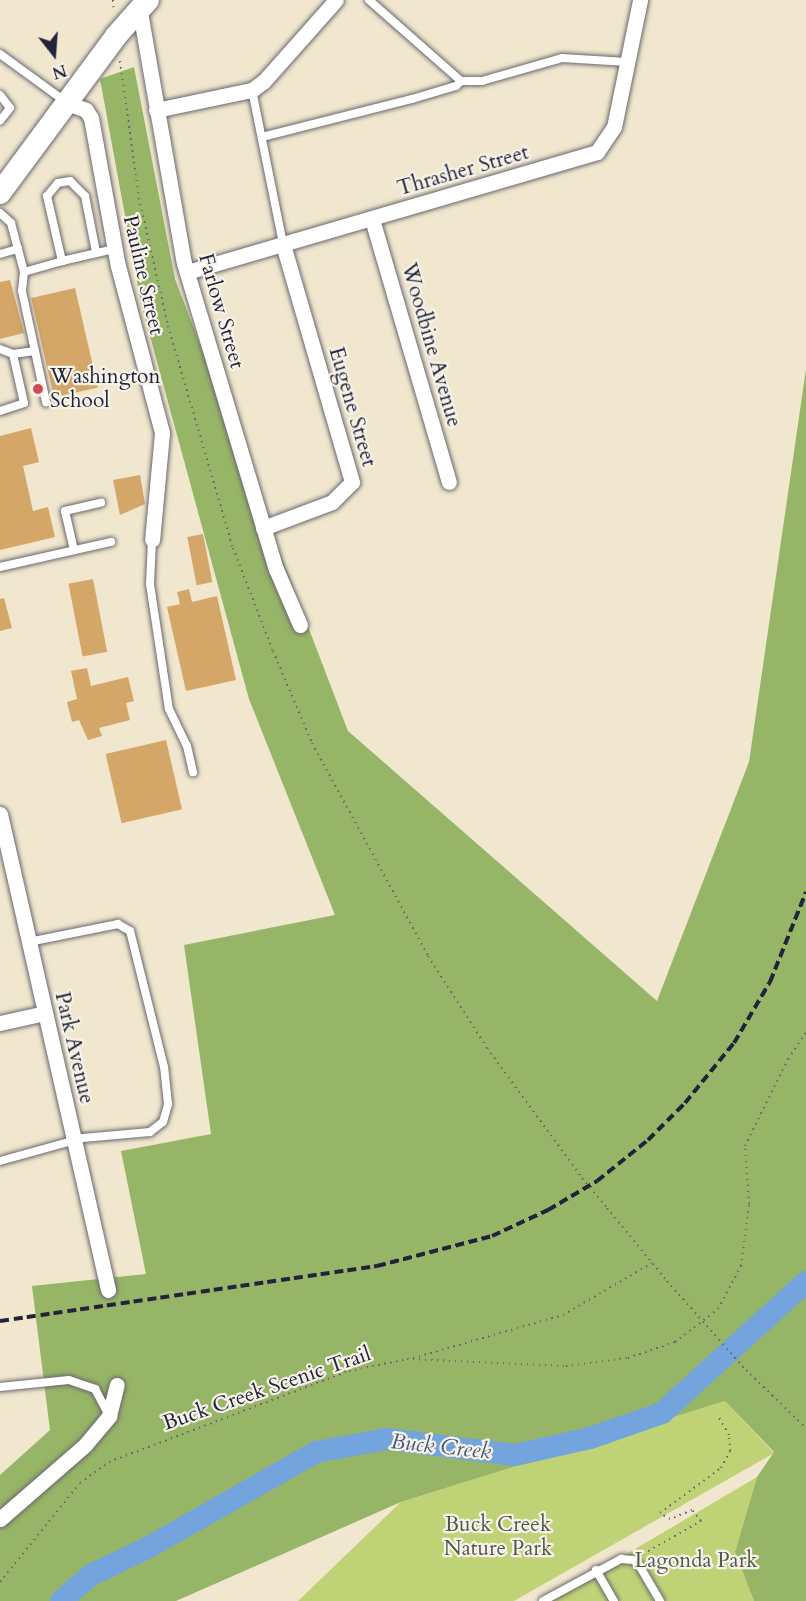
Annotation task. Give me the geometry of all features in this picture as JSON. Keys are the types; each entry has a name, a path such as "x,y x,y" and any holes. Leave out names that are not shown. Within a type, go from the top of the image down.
{"main road":[{"path":"0,193 142,4"}],"street":[{"path":"156,110 252,90 264,81 336,0"},
{"name":"Thrasher Street","path":"187,272 597,152 614,127 640,0"},
{"name":"Farlow Street","path":"142,4 156,110 187,272 263,528 300,625"},
{"name":"Pauline Street","path":"68,103 86,110 91,118 114,249 162,433 152,540"},
{"name":"Woodbine Avenue","path":"372,219 449,483"},
{"name":"Eugene Street","path":"263,528 332,502 352,482 283,245"},
{"name":"Park Avenue","path":"0,814 5,860 29,942 108,1290"},
{"path":"0,1023 45,1013"},
{"path":"0,1519 85,1445 109,1416 117,1385"}],"lane":[{"path":"369,0 461,81 482,81 562,58 627,62"},
{"path":"2,59 68,103"},
{"path":"262,137 412,99 456,86 461,81"},
{"path":"252,90 283,245"},
{"path":"0,95 10,108 0,121"},
{"path":"62,261 47,196 58,183 70,181 85,196 96,252"},
{"path":"0,213 11,223 24,272 22,291 46,402"},
{"path":"0,254 18,249"},
{"path":"24,272 114,249"},
{"path":"0,350 13,354 35,351"},
{"path":"0,411 24,403 13,354"},
{"path":"74,550 65,511 101,503"},
{"path":"152,540 150,584 169,709 187,746 193,772"},
{"path":"0,567 111,542"},
{"path":"0,1161 74,1143 158,1128 168,1104 164,1067 135,943 126,926 109,925 29,942"},
{"path":"0,1387 58,1379 86,1383 100,1396 109,1416"},
{"path":"543,1601 596,1570 621,1559 633,1560 660,1601"},
{"path":"596,1570 614,1601"}],"path":[{"name":"Buck Creek Scenic Trail","path":"0,1582 80,1483 109,1462 349,1371 407,1359 566,1366 628,1358 675,1342 718,1310 741,1266 749,1204 745,1146 788,1059 806,1032"},
{"path":"582,1178 667,1281 746,1370 806,1428"},
{"path":"407,1359 563,1315 652,1263"},
{"path":"633,1560 701,1521 692,1510 670,1519 660,1513 721,1468 730,1451 729,1436 718,1416"}],"green space":[{"path":"134,67 175,279 348,731 657,1001 749,762 806,369 806,1601 754,1601 735,1552 757,1477 774,1452 725,1401 401,1502 176,1601 0,1601 0,1475 50,1430 32,1286 146,1274 121,1151 211,1134 184,945 335,915 249,699 141,303 100,79"},
{"name":"Buck Creek Nature Park","path":"725,1401 774,1453 514,1601 298,1601 401,1502"},
{"name":"Lagonda Park","path":"757,1477 735,1552 754,1601 547,1601"}],"building":[{"path":"10,280 24,333 0,339 0,282"},
{"path":"75,288 98,387 54,398 31,298"},
{"path":"31,428 39,462 23,466 33,511 48,507 55,537 0,550 0,436"},
{"path":"140,475 145,504 120,515 113,480"},
{"path":"203,534 212,582 197,585 187,537"},
{"path":"93,579 107,652 83,656 68,584"},
{"path":"189,589 192,602 217,596 236,680 186,691 167,607 180,604 177,592"},
{"path":"4,598 12,628 0,631 0,599"},
{"path":"87,668 91,686 128,677 134,701 126,703 130,720 99,728 102,736 88,740 79,720 72,722 67,702 77,699 71,671"},
{"path":"166,740 182,809 122,823 106,754"}],"waterway":[{"name":"Buck Creek","path":"61,1601 91,1575 149,1547 316,1452 387,1439 515,1455 590,1438 662,1413 806,1282"}],"railway":[{"path":"0,1321 377,1266 492,1236 548,1210 597,1181 648,1140 685,1103 734,1043 770,982 806,892"}],"place":[{"name":"Washington School","path":"38,389"}]}
